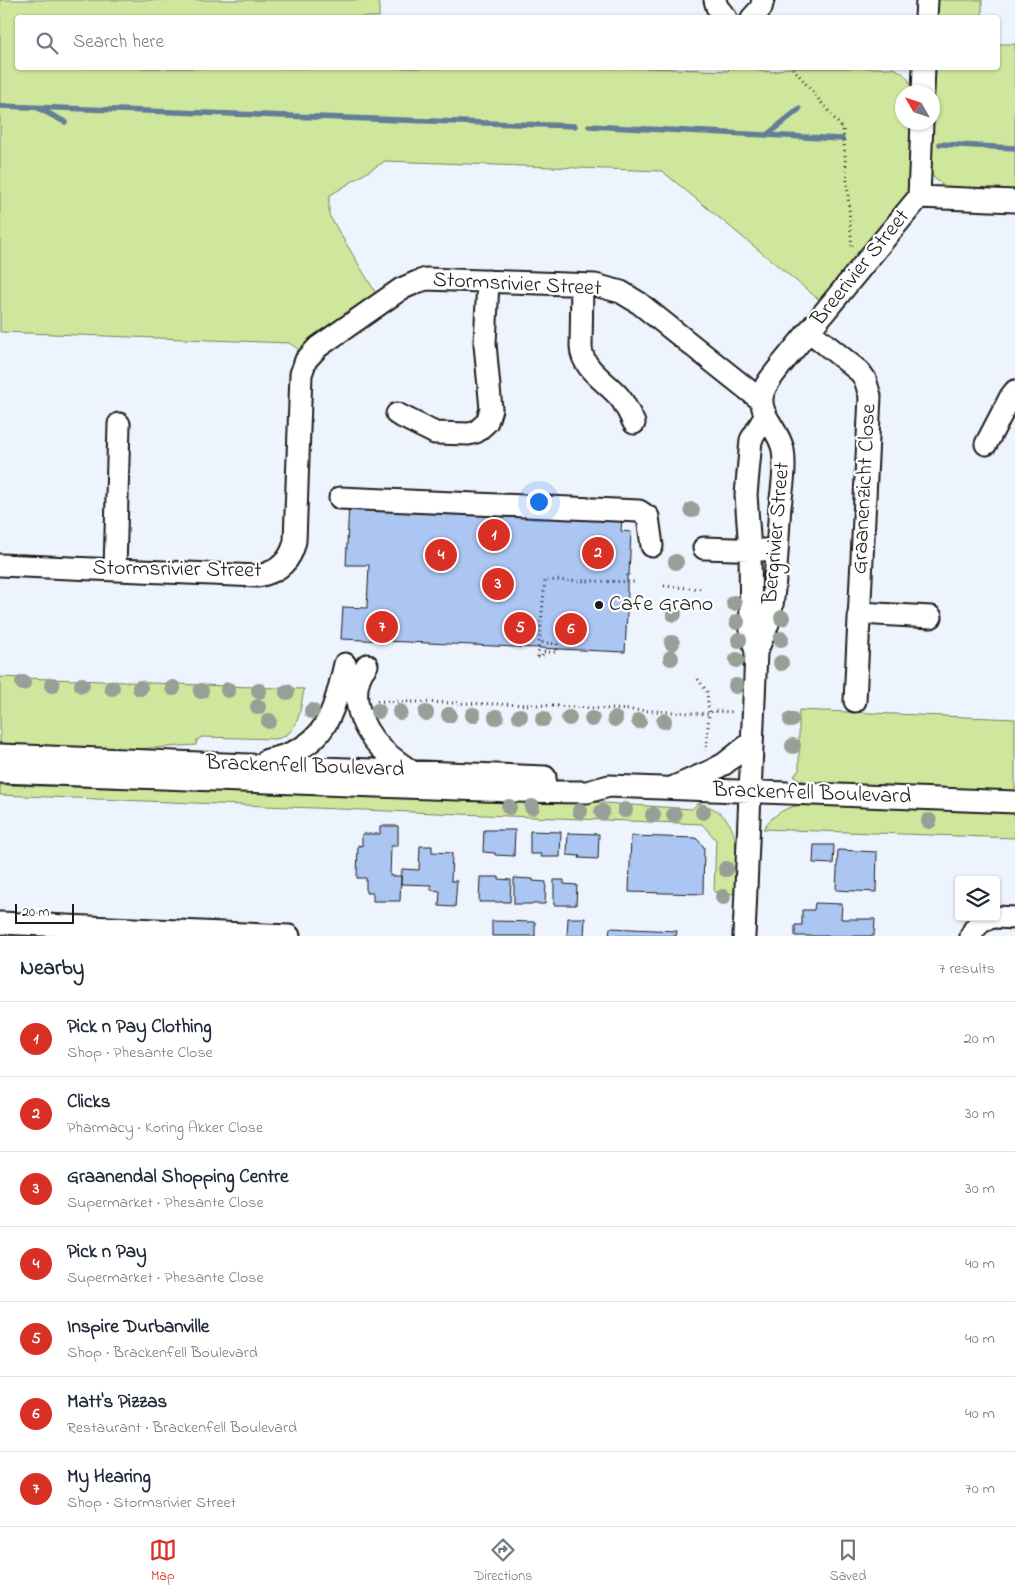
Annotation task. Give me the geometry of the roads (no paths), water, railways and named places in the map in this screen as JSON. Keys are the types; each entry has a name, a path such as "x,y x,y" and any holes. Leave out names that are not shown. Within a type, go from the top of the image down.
{"street":[{"path":"715,0 724,15"},
{"path":"755,15 761,8 763,0"},
{"path":"926,15 927,0"},
{"path":"924,70 924,85"},
{"name":"Breerivier Street","path":"764,408 762,395 768,383 919,197 922,130"},
{"path":"919,197 1015,201"},
{"name":"Stormsrivier Street","path":"0,565 258,576 269,574 278,569 290,555 295,541 301,374 306,360 318,347 409,285 426,279 582,285 608,288 630,297 764,408"},
{"path":"397,414 435,433 469,434 476,432 487,422 491,409 485,344 488,281"},
{"path":"582,285 582,357 588,366 621,399 634,422"},
{"name":"Graanenzicht Close","path":"809,331 860,372 865,379 870,396 855,701"},
{"path":"986,444 1015,391"},
{"name":"Bergrivier Street","path":"744,936 756,652 751,632 750,550 746,495 751,440 764,408"},
{"name":"Bergrivier Street","path":"756,652 770,617 783,472 783,450 779,435 764,408"},
{"path":"115,570 119,424"},
{"path":"340,498 639,510 648,517 652,546"},
{"path":"704,548 777,551"},
{"path":"859,613 931,617"},
{"path":"244,765 286,756 310,742 320,732 334,707 345,664"},
{"path":"367,665 358,679 356,688 360,713 372,737 386,752 412,772"},
{"path":"671,788 724,764 752,742"},
{"name":"Brackenfell Boulevard","path":"0,755 591,780 609,786 700,791 750,791 1015,802"},
{"name":"Brackenfell Boulevard","path":"0,772 511,791 587,792 609,786"},
{"path":"1000,917 1015,918"},
{"path":"970,936 980,922 983,921"},
{"path":"0,924 289,936"}],"waterway":[{"path":"0,106 575,126"},
{"path":"38,108 65,122"},
{"path":"767,135 799,109"},
{"path":"589,126 842,139"},
{"path":"940,144 1015,148"}],"place":[{"name":"Pick n Pay Clothing","path":"494,535"},
{"name":"Clicks","path":"598,553"},
{"name":"Pick n Pay","path":"441,555"},
{"name":"Graanendal Shopping Centre","path":"498,584"},
{"name":"Cafe Grano","path":"599,605"},
{"name":"My Hearing","path":"382,627"},
{"name":"Inspire Durbanville","path":"520,628"},
{"name":"Matt's Pizzas","path":"571,629"}]}
